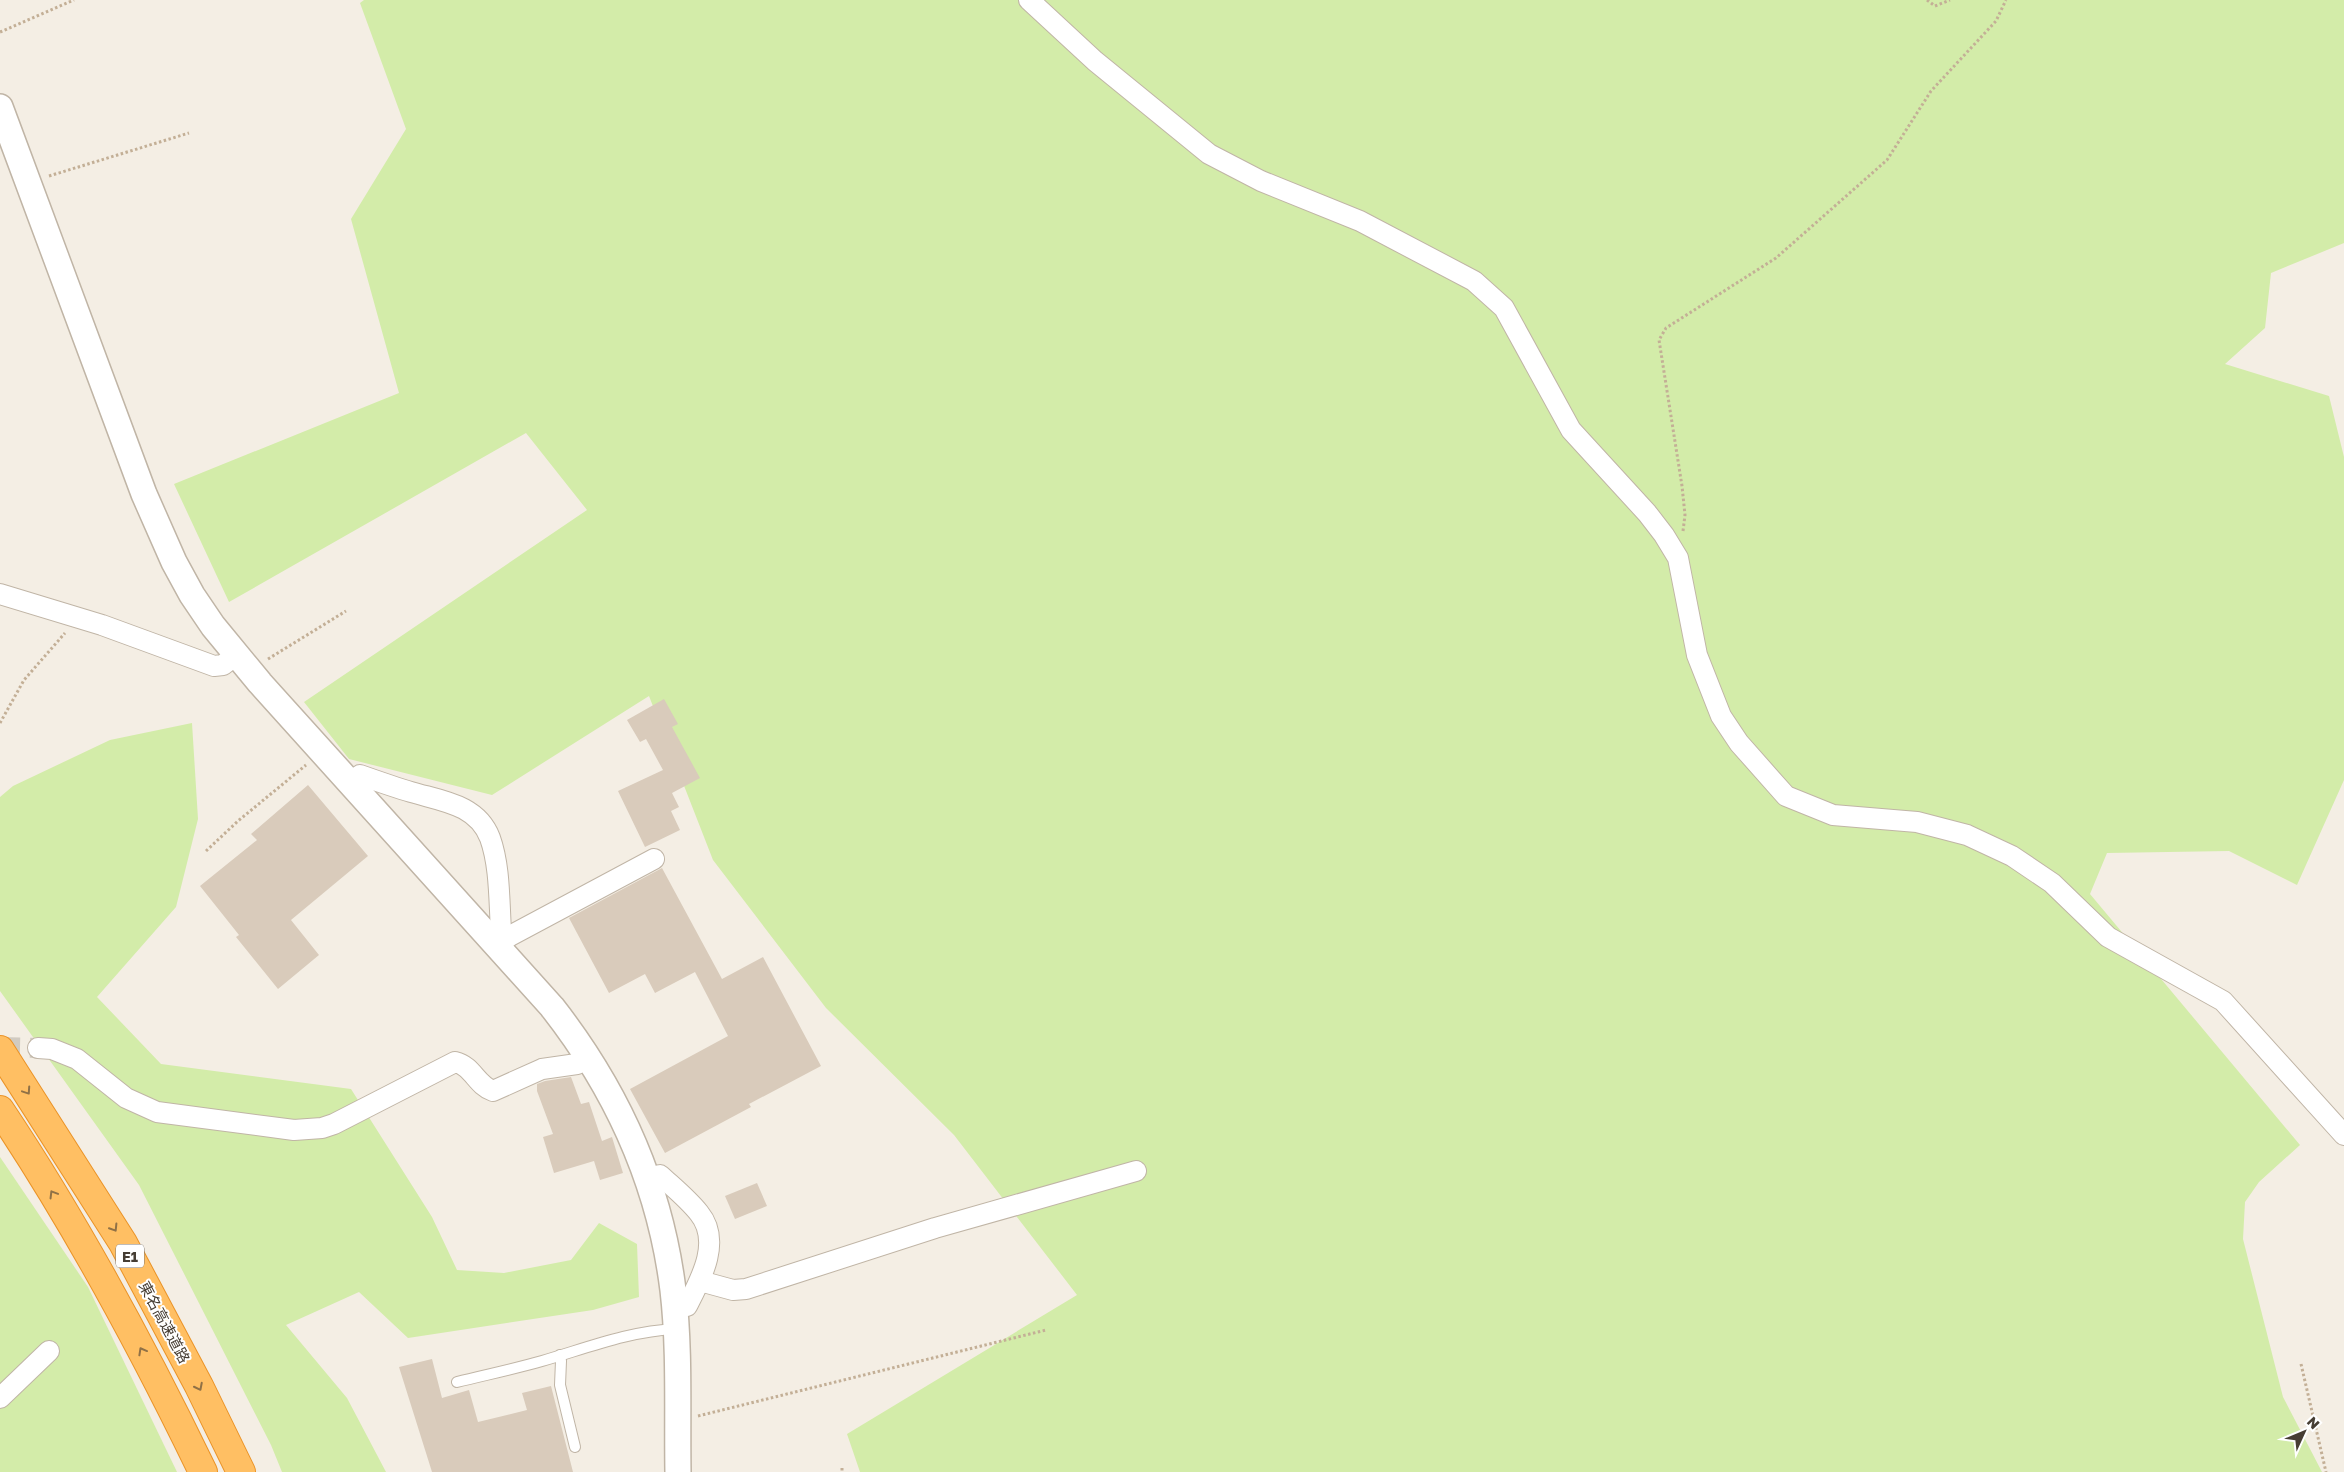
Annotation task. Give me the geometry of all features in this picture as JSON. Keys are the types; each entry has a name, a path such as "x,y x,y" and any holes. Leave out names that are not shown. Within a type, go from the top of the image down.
{"highway":[{"name":"東名高速道路","path":"0,1050 123,1243 199,1386 241,1472"},
{"name":"E1","path":"0,1110 92,1260 168,1400 203,1472"}],"street":[{"path":"1030,0 1095,61 1209,154 1261,181 1360,222 1474,281 1504,308 1571,430 1647,513 1664,534 1678,558 1696,655 1720,716 1739,744 1786,796 1833,815 1918,822 1967,836 2012,856 2052,883 2108,937 2223,1001 2344,1135"},
{"path":"0,107 30,182 158,529 192,595 243,664 350,783 503,942 589,1057 627,1127 648,1179 663,1234 675,1318 678,1472"},
{"path":"0,594 76,616 214,666 243,664"},
{"path":"350,783 360,775 399,789 461,806 478,819 489,837 495,857 503,942"},
{"path":"503,942 654,859"},
{"path":"38,1048 52,1049 77,1058 126,1098 157,1112 308,1131 334,1124 455,1062 463,1064 486,1088 493,1091 542,1069 577,1064 589,1057"},
{"path":"700,1281 733,1290 746,1289 935,1228 1136,1171"},
{"path":"648,1179 660,1175 692,1205 708,1228 710,1246 700,1281 687,1306 675,1318"},
{"path":"0,1398 49,1351"}],"lane":[{"path":"457,1382 619,1338 658,1330 675,1318"},
{"path":"560,1355 562,1361 560,1385 575,1447"}],"path":[{"path":"0,32 74,0"},
{"path":"1927,0 1935,6 1950,0"},
{"path":"1678,558 1685,515 1659,340 1666,328 1776,258 1887,160 1931,91 1996,21 2006,0"},
{"path":"30,182 189,133"},
{"path":"243,664 285,646 346,611"},
{"path":"0,723 24,680 72,625 76,616"},
{"path":"206,851 238,820 322,752"},
{"path":"678,1418 690,1418 1046,1330"},
{"path":"2301,1364 2326,1472"}],"green space":[{"path":"364,0 2344,0 2344,243 2271,273 2265,328 2225,364 2329,396 2344,457 2344,780 2297,885 2229,851 2107,853 2090,894 2300,1145 2259,1182 2245,1202 2243,1239 2283,1397 2322,1472 860,1472 847,1434 1077,1295 954,1135 826,1008 713,860 649,696 492,795 349,759 304,702 587,510 526,433 229,602 174,484 399,393 351,219 406,129 360,3"},
{"path":"192,723 198,819 176,907 97,997 161,1064 351,1089 432,1217 457,1270 504,1273 571,1260 599,1223 637,1244 639,1297 593,1310 408,1338 359,1292 286,1325 347,1398 386,1472 282,1472 271,1445 139,1185 0,991 0,797 13,786 110,740"},
{"path":"0,1157 88,1287 177,1472 0,1472"}],"building":[{"path":"664,699 678,724 672,727 700,778 672,793 679,807 671,811 680,830 645,847 618,791 663,770 646,739 640,742 627,720"},
{"path":"308,785 368,856 291,920 319,955 278,989 236,937 239,935 200,886 257,840 251,834"},
{"path":"662,868 722,979 763,957 821,1066 749,1104 751,1107 665,1153 630,1089 728,1036 695,972 655,993 645,974 609,993 569,918"},
{"path":"571,1077 581,1104 589,1102 602,1141 612,1137 623,1173 600,1180 594,1161 554,1173 543,1137 553,1134 537,1091 537,1084"},
{"path":"757,1183 767,1206 735,1219 725,1196"},
{"path":"432,1359 442,1398 469,1390 478,1422 527,1410 522,1393 551,1386 573,1472 432,1472 399,1367"}],"tunnel":[{"path":"0,1047 38,1048"}]}
